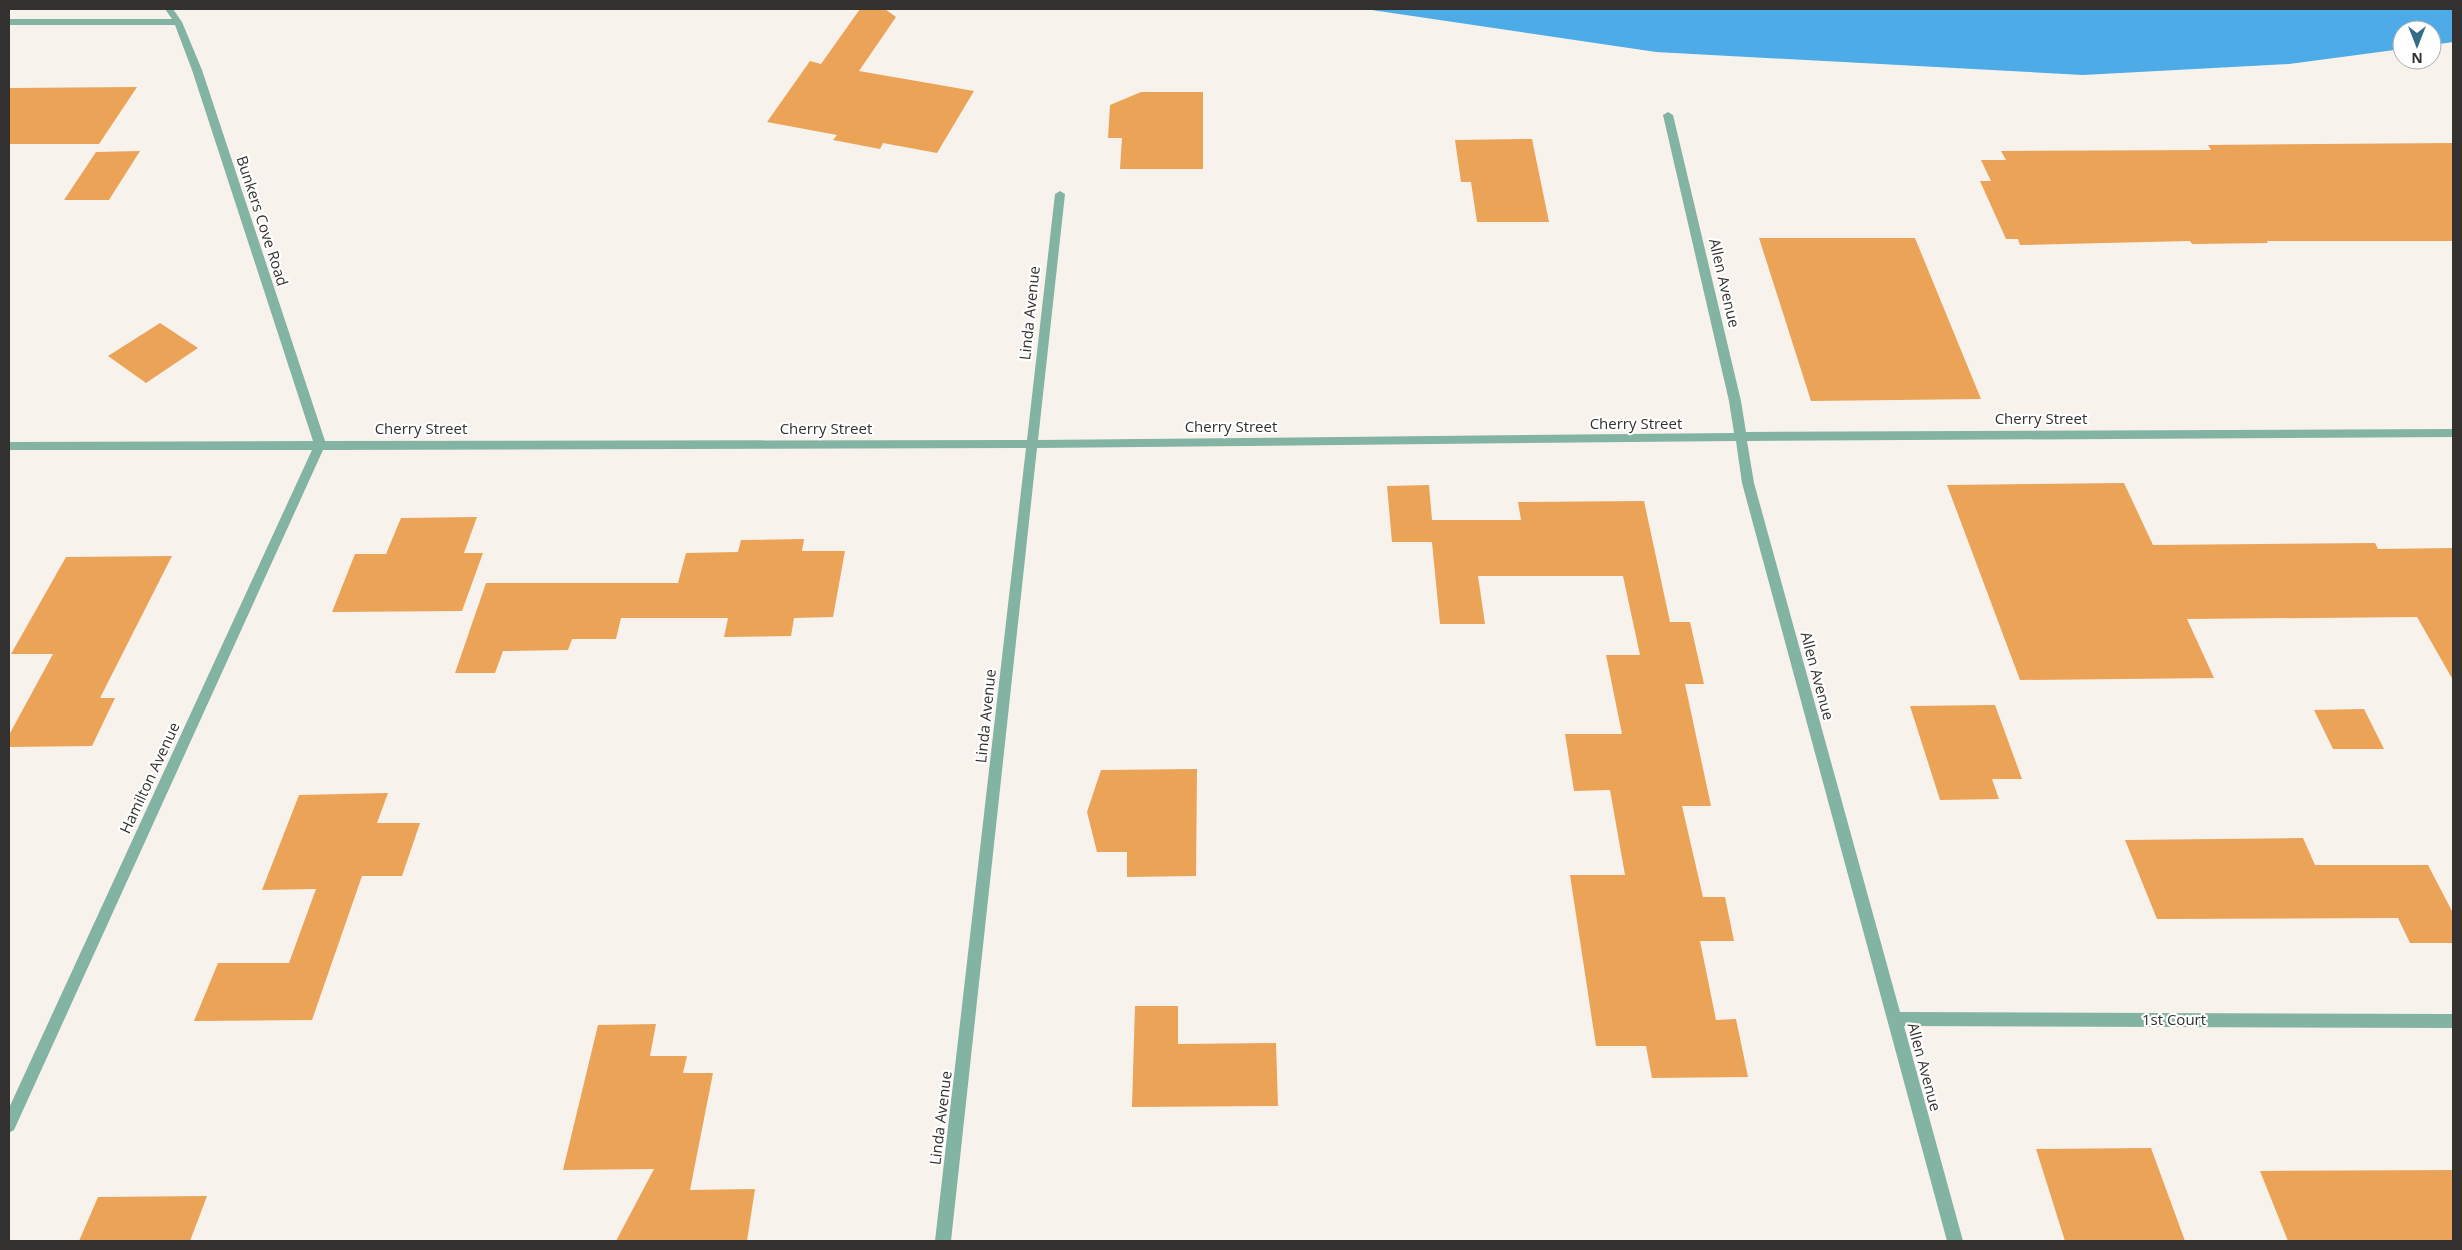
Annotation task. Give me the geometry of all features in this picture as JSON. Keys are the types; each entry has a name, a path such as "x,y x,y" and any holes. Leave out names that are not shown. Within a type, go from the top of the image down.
{"street":[{"name":"Bunkers Cove Road","path":"169,9 178,22 197,70 320,444"},
{"path":"9,22 178,22"},
{"name":"Allen Avenue","path":"1668,115 1735,401 1748,483 1955,1241"},
{"name":"Linda Avenue","path":"942,1241 1060,194"},
{"name":"Cherry Street","path":"9,446 1032,444 1938,435 2453,433"},
{"name":"Hamilton Avenue","path":"9,1125 320,444"},
{"name":"1st Court","path":"1894,1018 2453,1021"}],"water":[{"path":"1365,9 2453,9 2453,42 2442,44 2442,20 2392,20 2392,50 2289,64 2083,75 1656,52"}],"building":[{"path":"860,9 885,9 896,17 859,71 974,91 937,153 883,143 880,149 833,140 837,135 767,122 810,61 821,64"},
{"path":"137,87 99,144 9,144 9,88"},
{"path":"1141,92 1203,92 1203,169 1120,169 1122,138 1108,138 1110,105"},
{"path":"1532,139 1549,222 1477,222 1471,182 1461,182 1455,140"},
{"path":"2453,143 2453,241 2267,241 2268,243 2192,244 2190,241 2020,245 2018,239 2006,239 1980,181 1991,181 1981,160 2006,160 2001,151 2211,150 2208,145"},
{"path":"140,151 109,200 64,200 96,152"},
{"path":"1759,238 1915,238 1981,399 1811,401"},
{"path":"160,323 198,348 146,383 108,356"},
{"path":"2124,483 2153,545 2375,543 2378,549 2453,548 2453,680 2417,617 2187,619 2214,678 2020,680 1947,485"},
{"path":"1429,485 1432,520 1521,520 1518,502 1644,501 1670,622 1690,622 1704,684 1685,684 1711,806 1682,806 1703,897 1725,897 1734,941 1700,941 1716,1020 1736,1019 1748,1077 1652,1078 1646,1046 1596,1046 1570,875 1625,875 1610,790 1574,791 1565,734 1622,734 1606,655 1640,655 1623,576 1478,576 1485,624 1440,624 1432,542 1392,542 1387,486"},
{"path":"477,517 464,553 483,553 462,611 332,612 355,554 386,554 401,518"},
{"path":"804,539 802,551 845,551 833,617 794,618 791,636 724,637 728,618 621,618 616,639 572,639 568,650 503,651 495,673 455,673 486,583 678,583 686,553 738,552 741,540"},
{"path":"172,556 100,698 115,698 92,746 9,747 9,735 53,654 11,654 66,557"},
{"path":"1995,705 2022,779 1992,779 1999,799 1940,800 1910,706"},
{"path":"2364,709 2384,749 2333,749 2314,710"},
{"path":"1197,769 1196,876 1127,877 1127,852 1097,852 1087,812 1101,770"},
{"path":"388,793 377,823 420,823 402,876 362,876 312,1020 194,1021 218,963 289,963 316,889 262,890 299,795"},
{"path":"2303,838 2315,865 2428,865 2453,913 2453,943 2410,943 2398,918 2157,919 2125,840"},
{"path":"1135,1006 1178,1006 1178,1044 1276,1043 1278,1106 1132,1107"},
{"path":"656,1024 650,1056 687,1056 683,1073 713,1073 690,1190 755,1189 747,1241 616,1241 654,1169 563,1170 598,1025"},
{"path":"2151,1148 2185,1241 2065,1241 2036,1149"},
{"path":"2453,1170 2453,1241 2288,1241 2260,1171"},
{"path":"207,1196 190,1241 79,1241 98,1197"}]}
